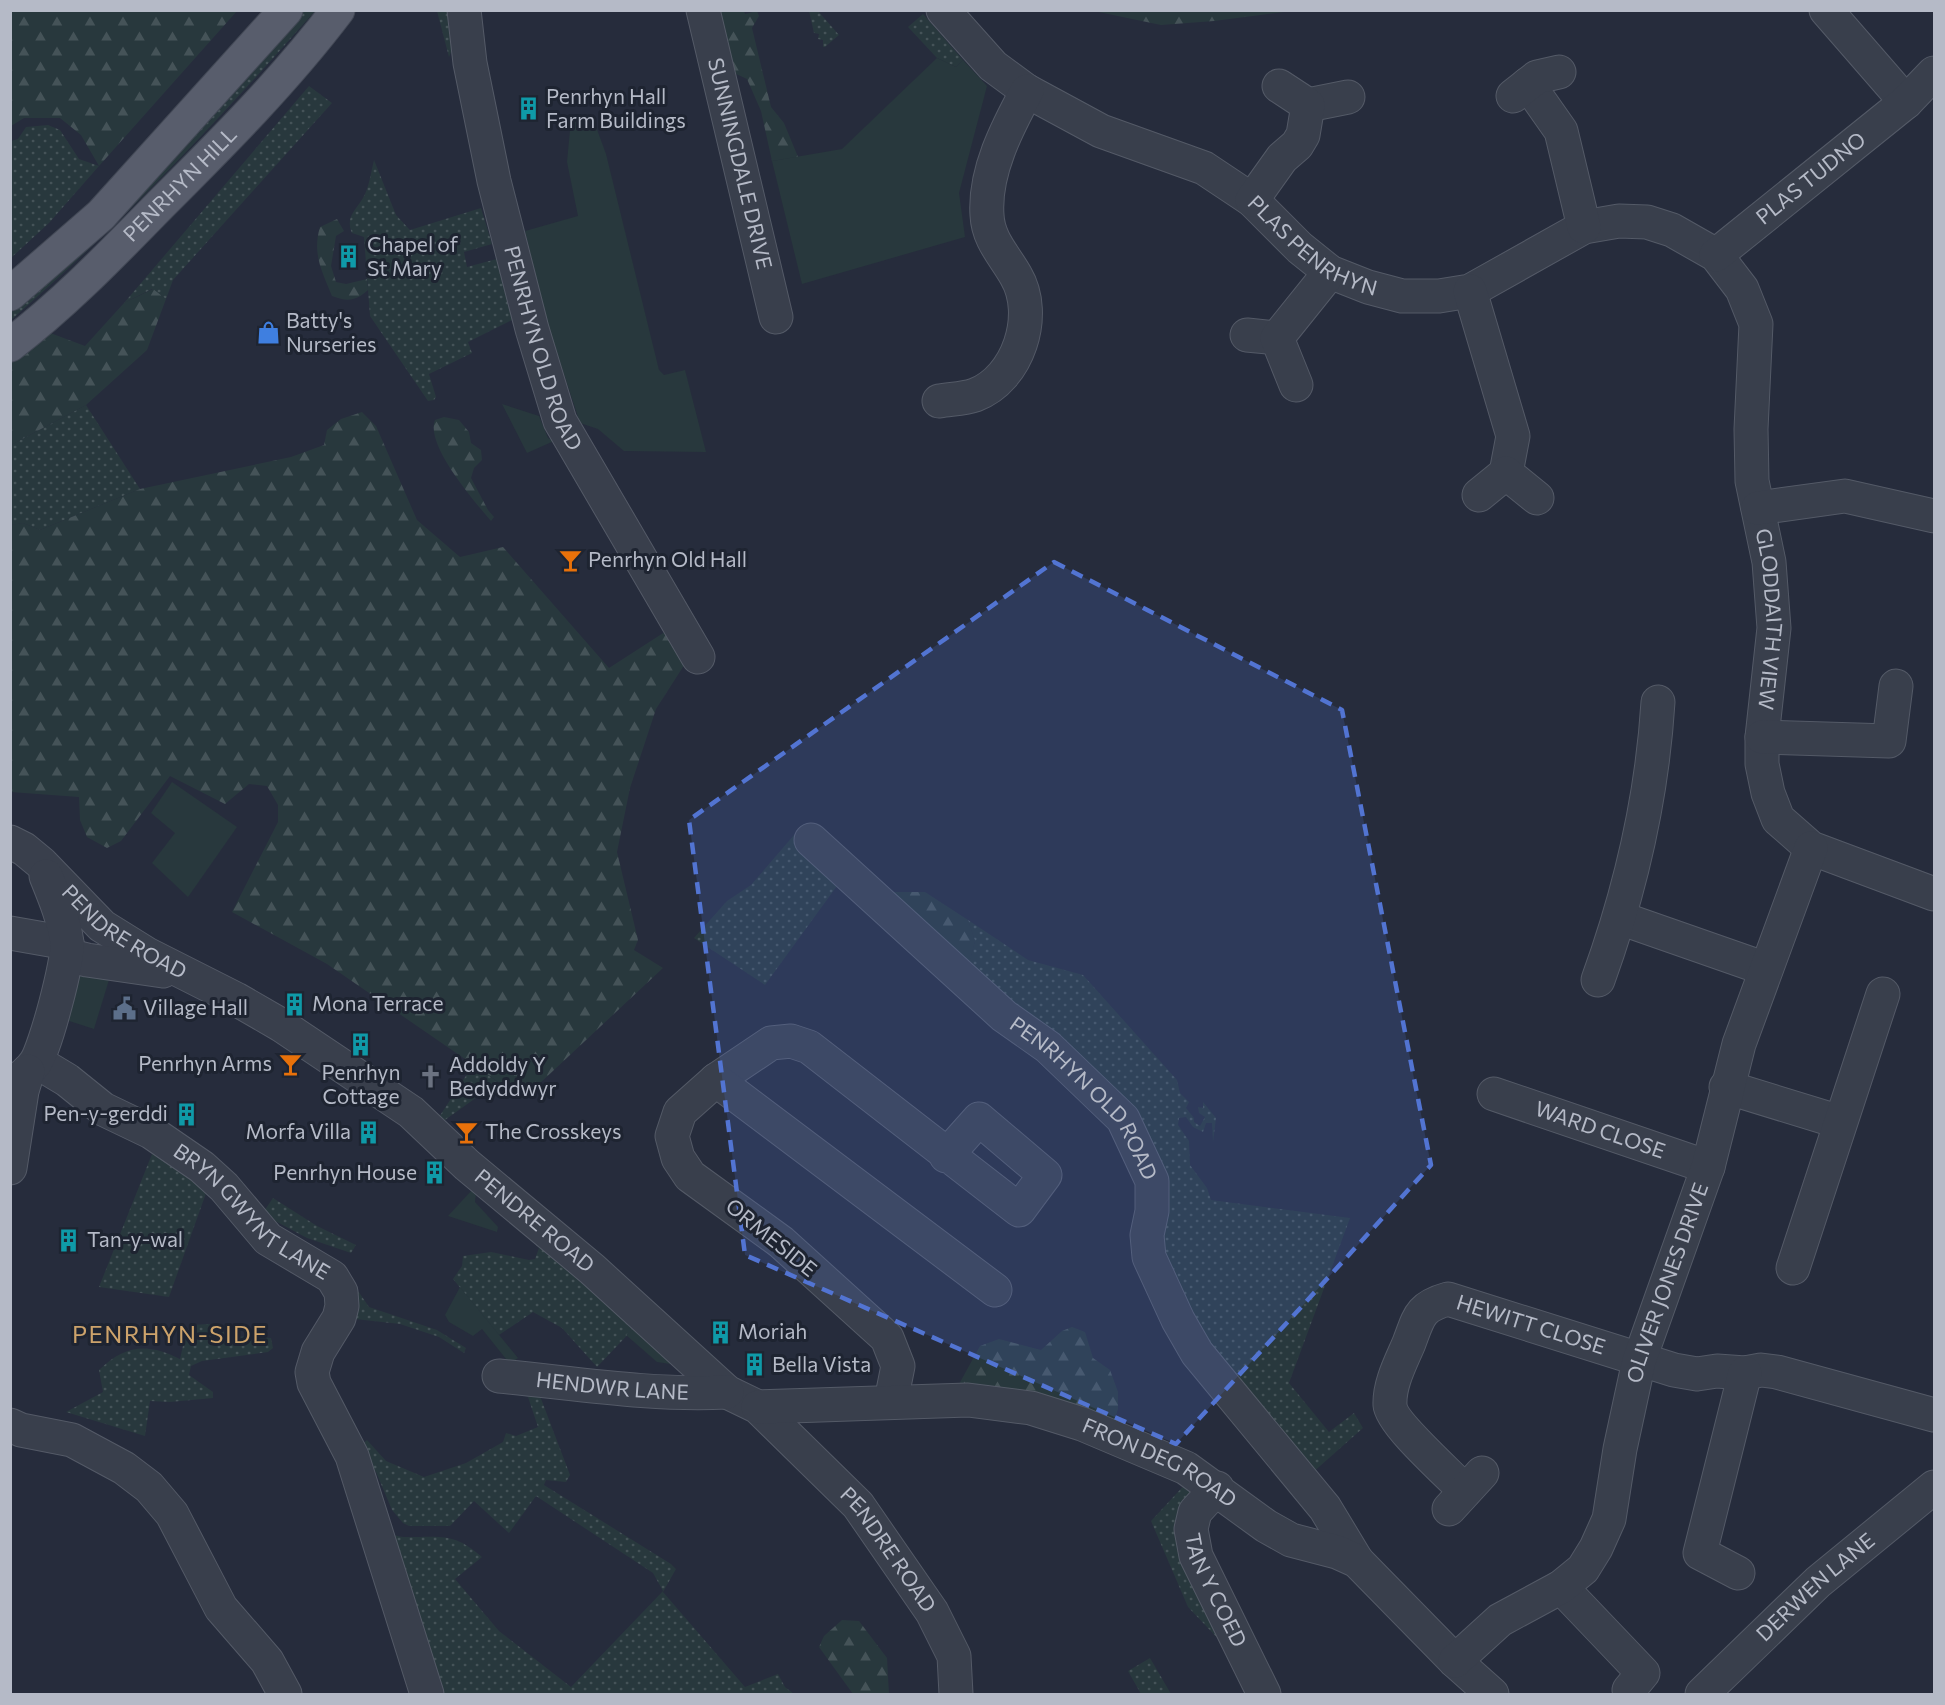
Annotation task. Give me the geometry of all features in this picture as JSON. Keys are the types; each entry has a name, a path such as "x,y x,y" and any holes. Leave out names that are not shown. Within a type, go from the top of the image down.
{"main road":[{"name":"PENRHYN HILL","path":"10,294 101,215 286,10"},
{"name":"PENRHYN HILL","path":"10,345 92,274 196,170 309,48 338,10"}],"street":[{"name":"PENRHYN OLD ROAD","path":"464,10 470,63 494,181 532,329 560,421 698,657"},
{"name":"SUNNINGDALE DRIVE","path":"703,10 776,317"},
{"name":"PLAS PENRHYN","path":"943,10 993,66 1027,91 1101,131 1204,168 1252,200 1300,249 1330,272 1402,296 1439,296 1470,291 1584,227 1619,221 1647,222 1672,230 1716,255"},
{"path":"1826,10 1906,102"},
{"path":"1559,72 1537,76 1521,90 1562,130 1584,227"},
{"name":"PLAS TUDNO","path":"1716,255 1906,102 1935,73"},
{"path":"1279,86 1308,105 1348,97"},
{"path":"939,401 975,394 1002,377 1021,346 1027,308 1017,277 997,250 986,216 991,178 1006,129 1027,91"},
{"path":"1252,200 1281,158 1297,145 1303,135 1308,105"},
{"name":"GLODDAITH VIEW","path":"1716,255 1742,289 1756,324 1750,429 1752,481 1769,562 1774,628 1762,737 1762,764 1768,793 1778,819 1811,848 1935,894"},
{"path":"1296,385 1262,336 1330,272"},
{"path":"1470,291 1513,436 1506,473 1479,495"},
{"path":"1506,473 1537,498"},
{"path":"1758,508 1845,496 1935,516"},
{"path":"1762,737 1889,741 1896,686"},
{"path":"1598,980 1620,918 1648,805 1658,702"},
{"name":"PENRHYN OLD ROAD","path":"811,840 986,1001 1047,1047 1123,1119 1152,1181 1152,1211 1146,1235 1149,1257 1178,1320 1197,1353 1318,1500 1357,1561"},
{"name":"PENDRE ROAD","path":"10,842 24,849 41,863 102,926 183,974 237,999 281,1025 411,1112 467,1165 592,1269 727,1392 758,1407 858,1505 932,1612 954,1656 957,1695"},
{"name":"OLIVER JONES DRIVE","path":"1455,1661 1500,1620 1561,1587 1583,1569 1609,1519 1628,1406 1640,1361 1708,1167 1726,1088 1766,969 1811,848"},
{"path":"10,1168 25,1072 67,963 67,949 59,907 41,863"},
{"path":"1620,918 1766,969"},
{"path":"10,933 67,949 87,960 183,974"},
{"path":"1793,1268 1883,994"},
{"name":"ORMESIDE","path":"891,1401 898,1366 887,1338 781,1242 690,1176 678,1158 672,1136 680,1112 716,1080 771,1043 791,1041 809,1047 946,1156"},
{"name":"BRYN GWYNT LANE","path":"25,1072 67,1080 104,1109 151,1132 202,1167 224,1187 268,1239 305,1263 324,1271 336,1284 341,1292 342,1306 339,1318 318,1352 312,1372 314,1383 352,1456 427,1695"},
{"path":"716,1080 995,1290"},
{"path":"1726,1088 1840,1122"},
{"name":"WARD CLOSE","path":"1494,1094 1708,1167"},
{"name":"HEWITT CLOSE","path":"1465,1491 1404,1429 1390,1407 1391,1389 1419,1318 1429,1304 1448,1299 1467,1304 1640,1361"},
{"path":"1640,1361 1697,1374 1717,1371 1777,1372 1935,1415"},
{"path":"1738,1573 1700,1553 1745,1373"},
{"name":"HENDWR LANE","path":"499,1376 575,1385 704,1394 727,1392"},
{"name":"FRON DEG ROAD","path":"758,1407 968,1400 1031,1408 1131,1443 1186,1468 1217,1488 1266,1526 1291,1540 1357,1561 1455,1661 1492,1695"},
{"path":"10,1425 21,1430 72,1440 124,1468 149,1487 172,1514 221,1608 267,1661 285,1695"},
{"name":"DERWEN LANE","path":"1702,1695 1818,1582 1935,1487"},
{"name":"TAN Y COED","path":"1217,1488 1195,1512 1191,1529 1196,1556 1264,1695"},
{"path":"1307,1544 1314,1542 1320,1533 1322,1525 1318,1500"},
{"path":"1561,1587 1644,1674"}],"highlighted area":[{"path":"1054,562 1342,710 1431,1165 1176,1444 745,1255 689,820"}],"green space":[{"path":"11,10 237,11 99,166 81,135 60,118 24,118 11,126"},
{"path":"304,11 315,11 205,132 91,247 11,320 11,312 48,280"},
{"path":"437,11 456,11 458,35 449,57"},
{"path":"717,11 744,11 745,14 757,11 759,16 752,28 771,107 784,123 798,157 772,161 761,111 747,79 732,72"},
{"path":"809,11 818,11 839,35 825,47 823,47 823,40 818,39 819,34 814,33"},
{"path":"1094,11 1292,11 1161,25"},
{"path":"923,14 963,60 956,67 937,58 908,27"},
{"path":"937,58 956,67 963,60 987,86 959,193 965,237 802,284 772,161 842,149"},
{"path":"309,86 332,103 173,280 166,299 152,289 124,303"},
{"path":"571,119 595,124 606,154 659,370 664,375 685,370 706,452 624,451 598,429 580,423 545,316 525,231 578,216 567,162"},
{"path":"48,125 60,130 79,159 99,166 49,223 11,258 11,141 18,139 26,127"},
{"path":"374,160 396,215 410,230 481,208 492,244 464,252 467,267 504,257 516,318 468,342 472,353 429,374 436,397 434,400 428,401 370,316 364,237 352,233 350,222 352,214 367,190"},
{"path":"337,219 344,231 336,236 331,266 336,282 346,284 367,279 368,290 352,299 332,296 318,254 320,227"},
{"path":"153,289 166,299 147,350 86,405 11,445 11,359 45,331 85,346 124,303"},
{"path":"502,404 539,416 548,438 554,441 527,453"},
{"path":"86,405 140,489 40,530 23,523 11,525 11,445"},
{"path":"362,412 376,426 417,520 460,557 503,547 609,668 671,628 690,656 656,709 630,788 617,852 638,940 634,950 663,968 523,1099 327,964 232,912 278,822 278,805 267,786 249,784 225,804 170,776 121,841 107,848 87,837 80,820 79,797 11,792 10,525 23,523 40,530 140,489 291,457 324,445 327,430 341,419"},
{"path":"444,417 459,420 469,432 471,443 481,450 482,460 474,468 471,478 494,517 491,521 453,473 437,444 434,431 435,420"},
{"path":"172,782 237,827 188,897 152,863 175,833 151,813"},
{"path":"794,835 842,879 765,985 694,938 727,901 751,885"},
{"path":"882,892 925,892 968,920 975,941 966,975"},
{"path":"968,920 1028,960 1083,975 1177,1080 1180,1093 1189,1102 1186,1108 1194,1118 1194,1122 1200,1126 1205,1117 1199,1113 1198,1107 1203,1108 1203,1102 1216,1118 1213,1142 1212,1123 1206,1123 1203,1132 1193,1127 1186,1117 1179,1118 1178,1125 1189,1141 1190,1165 1207,1188 1211,1200 1350,1218 1289,1383 1329,1432 1354,1413 1363,1428 1311,1474 1198,1340 1158,1264 1154,1161 966,975 975,941"},
{"path":"73,973 109,980 94,1029 60,1018"},
{"path":"473,1065 498,1082 445,1120 439,1117"},
{"path":"156,1144 210,1182 169,1297 99,1287"},
{"path":"472,1190 476,1193 475,1202 498,1227 497,1232 448,1216"},
{"path":"273,1198 317,1226 356,1245 351,1253 307,1238 262,1214"},
{"path":"499,1207 638,1324 597,1367 562,1328 533,1312 499,1335 453,1279 462,1266 463,1256 491,1252 529,1260 535,1259 539,1248"},
{"path":"352,1282 369,1307 437,1330 466,1348 464,1353 439,1337 400,1324 355,1319"},
{"path":"460,1287 518,1358 510,1364 482,1329 473,1336 449,1322 445,1315"},
{"path":"209,1324 231,1336 271,1338 273,1348 268,1352 202,1361 191,1366 189,1375 213,1392 213,1398 170,1402 150,1401 145,1436 66,1412 103,1392 99,1370 118,1355 138,1349 148,1349 158,1350 180,1359 185,1337 191,1325"},
{"path":"638,1324 677,1365 657,1362 626,1335"},
{"path":"1072,1327 1085,1332 1093,1358 1110,1370 1118,1392 1118,1409 1112,1427 958,1386 980,1346 999,1339 1041,1350 1062,1331"},
{"path":"522,1394 540,1396 570,1475 566,1482 546,1480 544,1485 676,1569 663,1592 745,1687 778,1674 785,1687 794,1694 432,1694 392,1534 404,1537 452,1539 466,1545 482,1557 455,1579 499,1631 571,1687 663,1591 653,1573 536,1496 509,1533 474,1501 450,1526 409,1526 403,1523 392,1510 376,1472 357,1448 367,1440 386,1461 424,1477 466,1463 503,1442 506,1433 516,1436 538,1427 528,1397"},
{"path":"1190,1479 1226,1647 1188,1607 1151,1521"},
{"path":"842,1620 859,1621 887,1658 889,1694 853,1694 819,1647 824,1636"},
{"path":"1150,1658 1171,1694 1141,1694 1128,1671"}],"place":[{"name":"Penrhyn Hall Farm Buildings","path":"528,109"},
{"name":"Chapel of St Mary","path":"349,257"},
{"name":"Batty's Nurseries","path":"268,333"},
{"name":"Penrhyn Old Hall","path":"570,560"},
{"name":"Mona Terrace","path":"294,1004"},
{"name":"Village Hall","path":"125,1008"},
{"name":"Penrhyn Cottage","path":"361,1045"},
{"name":"Penrhyn Arms","path":"290,1064"},
{"name":"Addoldy Y Bedyddwyr","path":"431,1077"},
{"name":"Pen-y-gerddi","path":"186,1114"},
{"name":"Morfa Villa","path":"369,1132"},
{"name":"The Crosskeys","path":"467,1132"},
{"name":"Penrhyn House","path":"435,1173"},
{"name":"Tan-y-wal","path":"69,1240"},
{"name":"Moriah","path":"720,1332"},
{"name":"Bella Vista","path":"754,1365"}],"district":[{"name":"PENRHYN-SIDE","path":"170,1335"}]}
